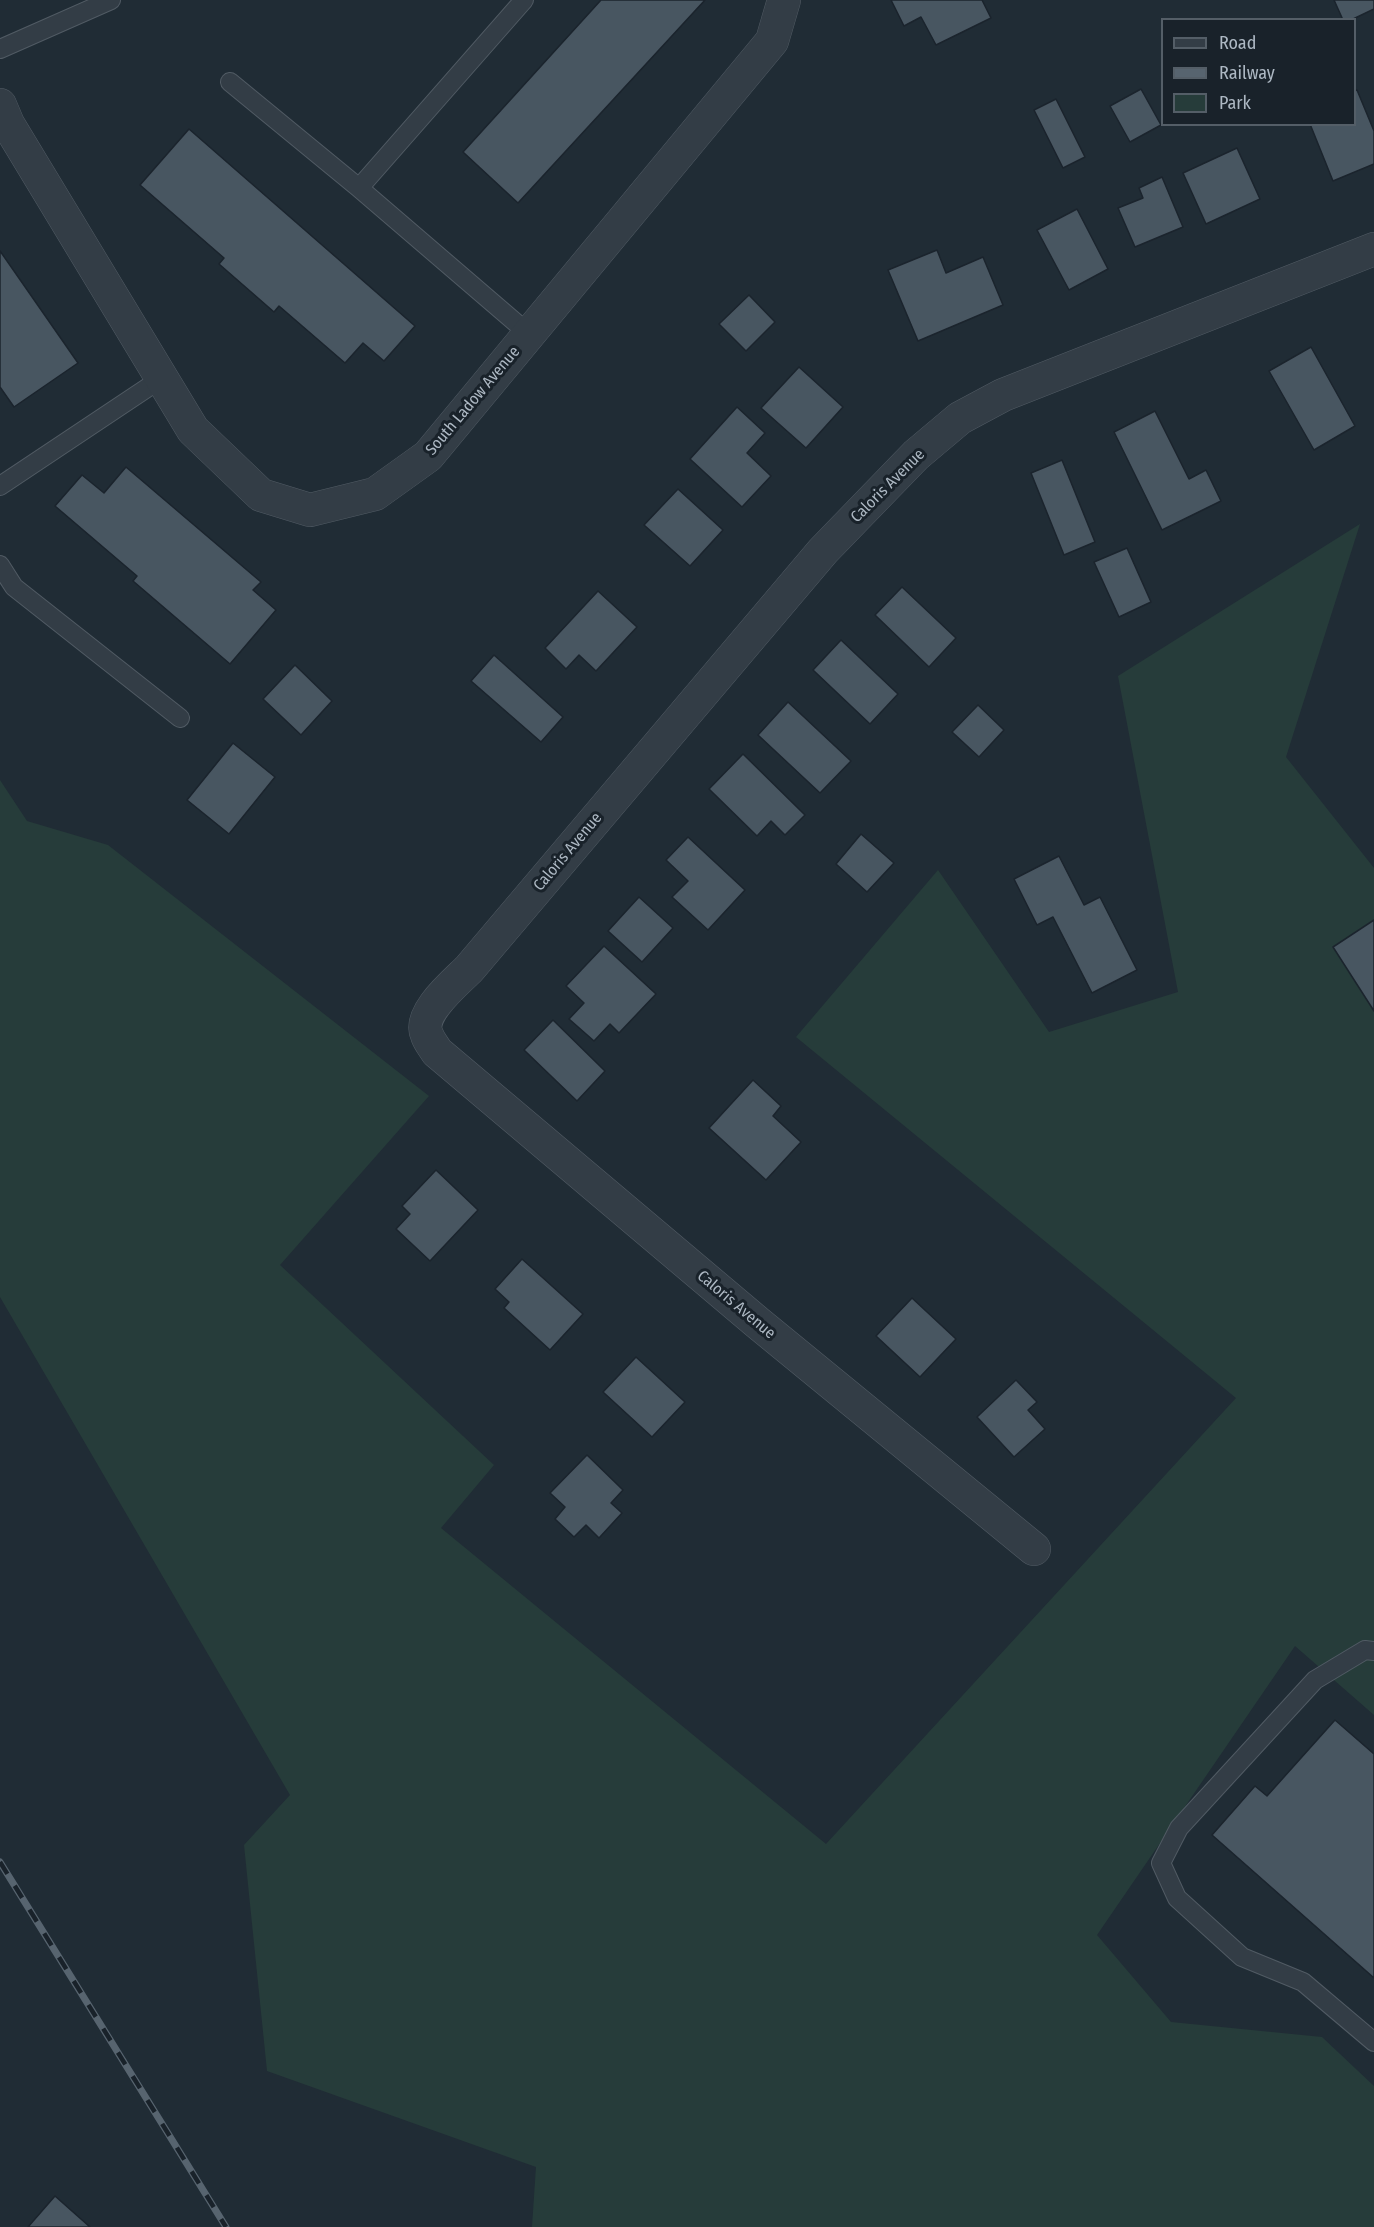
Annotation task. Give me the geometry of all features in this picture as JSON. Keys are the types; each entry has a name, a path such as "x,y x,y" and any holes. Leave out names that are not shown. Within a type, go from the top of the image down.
{"street":[{"name":"South Ladow Avenue","path":"0,105 8,124 193,429 261,495 310,510 375,494 429,456 772,41 784,0"},
{"name":"Caloris Avenue","path":"1034,1549 767,1331 437,1052 425,1034 427,1017 822,551 916,455 960,418 1003,394 1374,249"}],"lane":[{"path":"0,49 111,0"},
{"path":"359,188 524,0"},
{"path":"230,82 359,188 529,334"},
{"path":"0,486 162,378"},
{"path":"0,565 14,587 180,718"},
{"path":"1374,1651 1365,1650 1315,1680 1179,1828 1161,1863 1177,1898 1242,1957 1302,1982 1374,2042"}],"green space":[{"path":"1360,524 1286,757 1374,868 1374,1715 1295,1646 1097,1935 1171,2022 1322,2037 1374,2086 1374,2227 532,2227 536,2167 267,2071 244,1845 290,1795 0,1297 0,780 27,821 108,845 429,1096 280,1265 494,1465 441,1528 826,1844 1236,1398 796,1037 938,870 1049,1032 1178,992 1118,676"}],"building":[{"path":"601,0 705,0 518,203 463,152"},
{"path":"891,0 982,0 991,18 936,45 921,17 904,26"},
{"path":"1334,0 1374,0 1374,9 1355,18 1342,18"},
{"path":"1141,89 1161,125 1130,142 1110,106"},
{"path":"1356,90 1374,131 1374,164 1333,181 1311,126 1356,126"},
{"path":"1056,99 1085,157 1063,168 1034,110"},
{"path":"189,129 415,326 384,361 363,343 345,363 279,306 274,312 219,264 224,258 140,185"},
{"path":"1237,148 1260,199 1206,224 1183,173"},
{"path":"1162,177 1183,227 1135,247 1118,208 1143,198 1139,188"},
{"path":"1077,209 1108,269 1069,290 1037,230"},
{"path":"937,250 946,273 983,257 1003,305 918,341 888,270"},
{"path":"0,251 78,363 14,407 0,387"},
{"path":"749,295 775,322 746,351 719,324"},
{"path":"1311,347 1355,426 1314,450 1269,371"},
{"path":"799,367 843,407 806,448 761,408"},
{"path":"737,407 765,433 747,453 771,476 742,507 690,459"},
{"path":"1155,411 1189,479 1206,470 1221,501 1162,530 1114,432"},
{"path":"1062,460 1095,542 1064,555 1031,473"},
{"path":"126,467 261,582 253,590 276,610 230,664 133,581 137,576 55,506 82,475 104,493"},
{"path":"678,489 723,530 690,566 644,525"},
{"path":"1127,548 1151,602 1119,617 1094,562"},
{"path":"902,587 956,638 929,667 875,615"},
{"path":"598,591 637,627 596,671 579,655 566,669 545,648"},
{"path":"841,640 898,694 870,724 813,670"},
{"path":"494,655 563,717 541,742 471,681"},
{"path":"295,665 332,701 301,735 263,699"},
{"path":"788,702 851,761 820,793 758,735"},
{"path":"978,705 1004,730 979,757 952,732"},
{"path":"233,743 275,777 229,834 187,800"},
{"path":"743,754 805,815 785,835 771,821 757,836 709,789"},
{"path":"861,834 894,863 867,892 836,864"},
{"path":"688,837 745,890 708,930 672,897 688,881 666,860"},
{"path":"1059,856 1084,905 1100,897 1137,970 1092,993 1053,917 1037,925 1014,879"},
{"path":"639,897 673,928 642,962 608,931"},
{"path":"1374,920 1374,1011 1333,947"},
{"path":"604,946 656,994 619,1033 610,1024 594,1041 569,1019 584,1003 566,986"},
{"path":"553,1020 605,1071 577,1101 524,1050"},
{"path":"753,1080 781,1106 773,1116 801,1142 766,1180 709,1128"},
{"path":"436,1170 478,1210 430,1261 396,1229 410,1214 402,1206"},
{"path":"522,1259 583,1314 550,1350 504,1308 509,1302 495,1289"},
{"path":"912,1298 956,1339 920,1377 876,1336"},
{"path":"636,1357 685,1402 652,1437 603,1392"},
{"path":"1016,1380 1037,1402 1028,1410 1045,1429 1014,1457 977,1417"},
{"path":"587,1455 623,1490 611,1503 622,1513 599,1538 586,1525 574,1537 555,1519 565,1507 550,1493"},
{"path":"1335,1720 1374,1754 1374,1978 1212,1835 1255,1786 1267,1796"},
{"path":"55,2196 90,2227 28,2227"}],"railway":[{"path":"0,1862 226,2227"}]}
